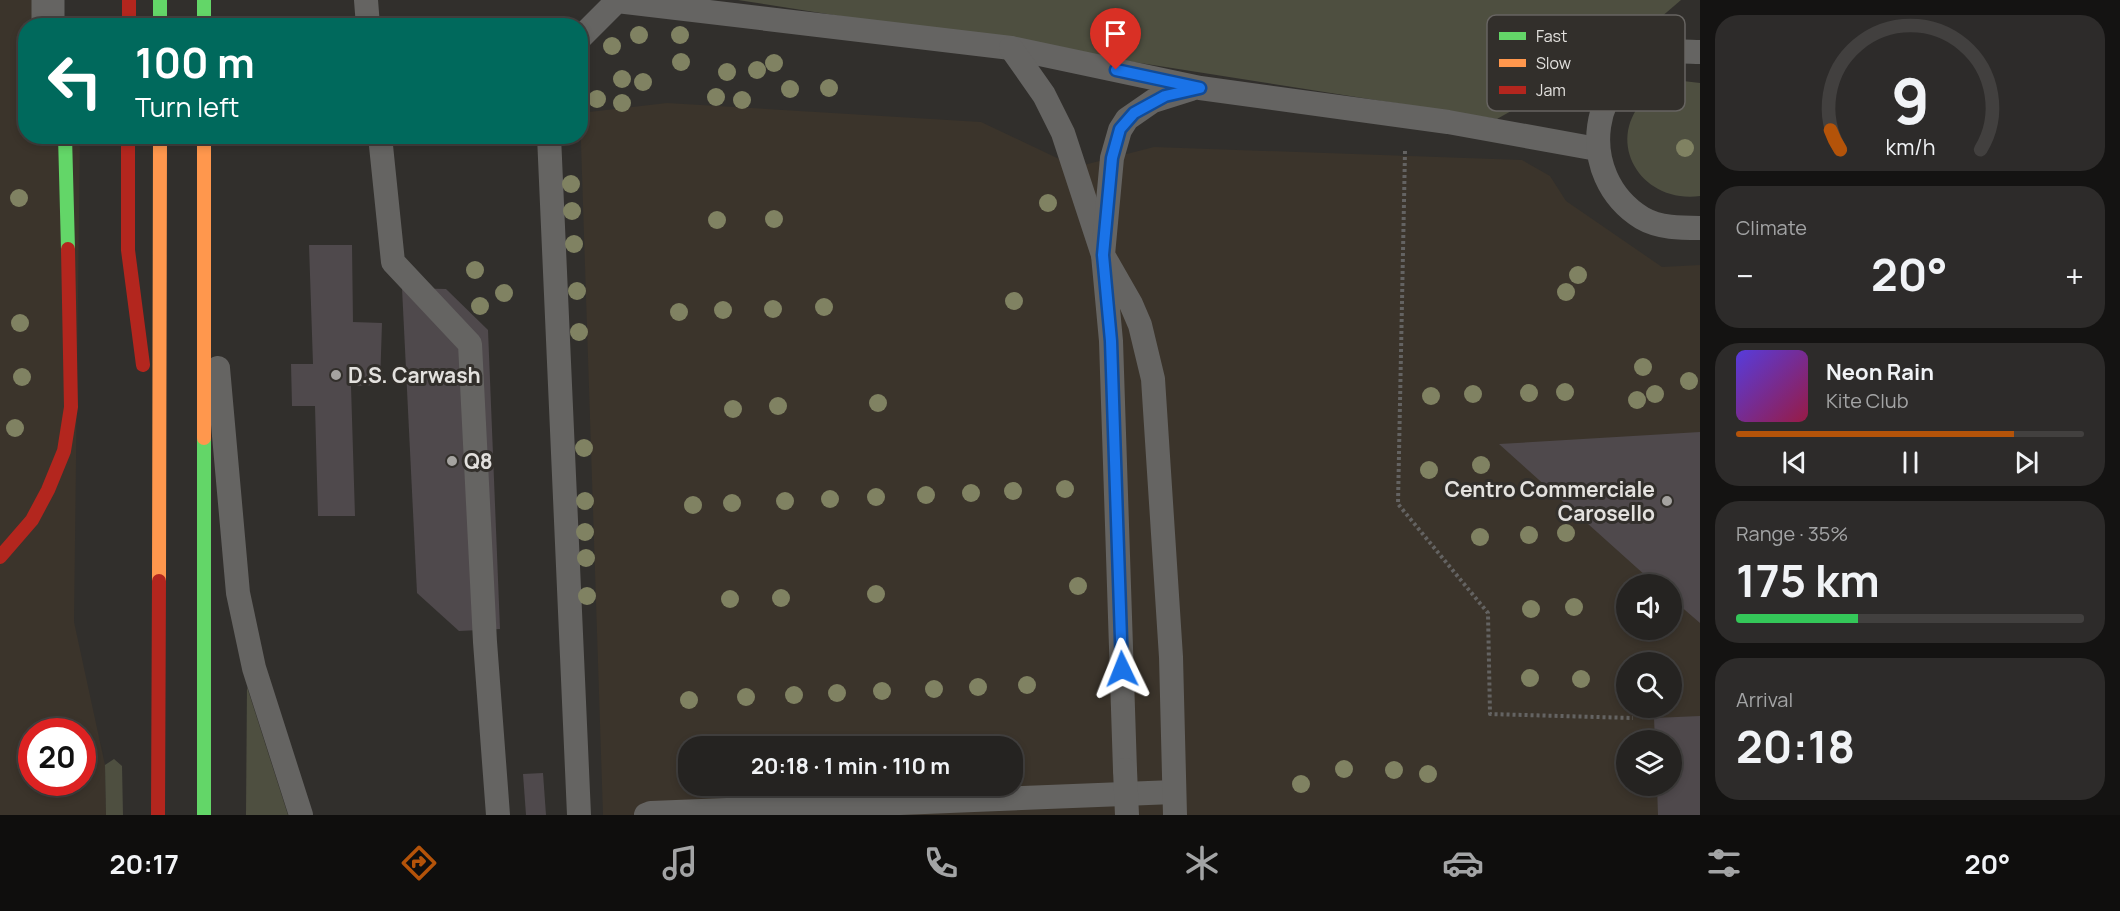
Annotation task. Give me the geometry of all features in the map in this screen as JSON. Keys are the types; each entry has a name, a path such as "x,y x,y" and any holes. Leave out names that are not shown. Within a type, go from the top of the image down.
{"main road":[{"path":"129,0 129,18"},
{"path":"160,0 160,18"},
{"path":"204,0 204,18"},
{"path":"0,557 32,520 64,451 71,407 65,144"},
{"path":"128,144 128,250 160,492"},
{"path":"158,815 160,144"},
{"path":"204,144 204,815"}],"street":[{"path":"48,0 48,18"}],"lane":[{"path":"366,0 367,18"},
{"path":"588,30 617,1 1011,48 1200,88 1448,122 1598,149"},
{"path":"646,815 651,813 1174,804 1170,657 1153,380 1140,325 1131,304 1103,255 1076,167 1054,112 1011,48"},
{"path":"1127,815 1111,341 1103,255 1112,158 1120,129 1127,119 1152,101 1177,92 1200,88"},
{"path":"1603,111 1600,117 1598,149 1605,177 1621,201 1644,219 1671,228 1700,228"},
{"path":"381,144 393,262 470,344 485,642 498,815"},
{"path":"549,144 579,815"},
{"path":"204,216 238,593 254,668 301,815"}],"path":[{"path":"1382,113 1406,154 1398,504 1488,613 1490,714 1616,718"}],"shaded area":[{"path":"0,0 60,0 63,18 18,18 18,144 80,144 74,622 95,718 18,718 18,796 96,796 96,723 105,765 106,815 0,815"},
{"path":"667,103 981,122 1076,167 1154,147 1522,160 1550,176 1566,201 1662,267 1700,265 1700,815 603,815 581,144 588,144 588,112"}],"green space":[{"path":"738,0 1681,0 1664,15 1487,15 1487,111 1511,111 1497,119"},
{"path":"1685,81 1700,83 1700,196 1679,196 1660,190 1645,180 1634,166 1628,150 1628,132 1637,111 1685,111"},
{"path":"247,687 288,815 246,815"},
{"path":"114,759 122,766 123,815 106,815 105,765"}],"building":[{"name":"D.S. Carwash","path":"309,245 352,245 353,322 382,323 380,385 351,386 355,516 318,516 315,406 292,406 291,364 313,364"},
{"name":"Q8","path":"402,288 446,289 488,330 500,629 459,631 417,593"},
{"path":"1700,432 1700,623 1682,607 1682,574 1644,574 1499,444"},
{"path":"1700,716 1700,815 1658,815 1657,796 1682,796 1682,730 1655,730 1654,718"},
{"path":"543,773 546,815 526,815 523,774"}],"traffic: fast":[{"path":"160,0 160,18"},
{"path":"204,0 204,18"},
{"path":"65,144 68,249"},
{"path":"204,438 204,815"}],"traffic: slow":[{"path":"159,581 160,144"},
{"path":"204,144 204,438"}],"traffic: jam":[{"path":"129,0 129,18"},
{"path":"128,144 128,250 143,365"},
{"path":"0,557 32,520 48,490 64,451 71,407 68,249"},
{"path":"158,815 159,581"}],"place":[{"name":"D.S. Carwash","path":"336,375"},
{"name":"Q8","path":"452,461"},
{"name":"Centro Commerciale Carosello","path":"1667,501"}],"route":[{"path":"1116,70 1200,88 1165,96 1152,101 1134,113 1120,129 1112,158 1103,255 1110,319 1122,669"}]}
